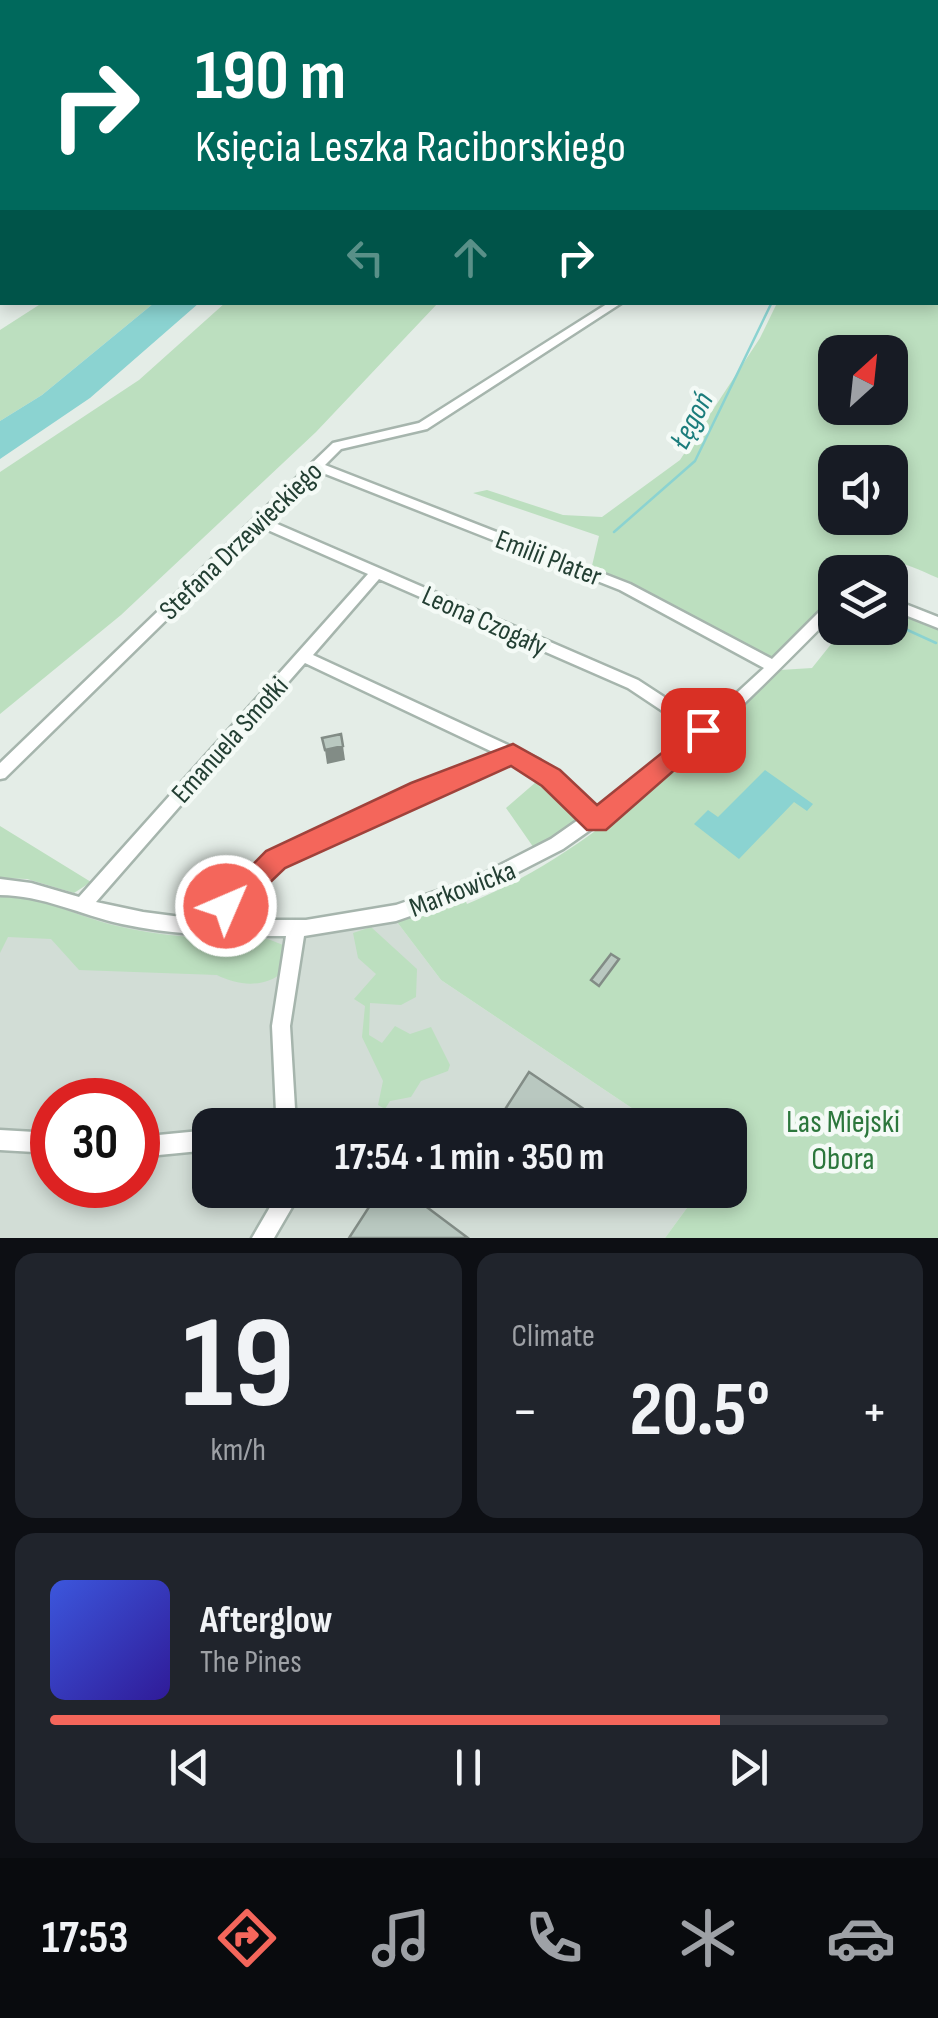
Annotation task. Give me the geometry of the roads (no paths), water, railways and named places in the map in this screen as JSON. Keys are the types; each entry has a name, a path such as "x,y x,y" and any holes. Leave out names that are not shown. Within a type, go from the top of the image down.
{"street":[{"name":"Stefana Drzewieckiego","path":"0,772 337,446 424,426 613,305"},
{"name":"Emilii Plater","path":"317,466 625,587 773,666"},
{"name":"Leona Czogały","path":"260,522 633,684 703,730"},
{"name":"Emanuela Smołki","path":"82,906 377,573"},
{"path":"908,610 938,623"},
{"name":"Markowicka","path":"0,886 28,888 82,906 208,928 296,930 400,912 482,884 542,857 596,822 703,730 818,622"},
{"path":"303,656 513,754 546,774 596,822"},
{"path":"208,928 245,884 275,860 420,791 513,754"},
{"path":"285,1108 281,1026 296,930"},
{"path":"0,1140 30,1142"},
{"path":"160,1145 192,1142"},
{"path":"262,1238 281,1208"}],"water":[{"path":"152,305 197,305 90,398 0,459 0,421 42,395"},
{"path":"765,770 813,804 807,811 794,802 739,859 694,824 708,810 718,817"}],"waterway":[{"name":"Łęgoń","path":"614,532 695,461 771,305"},
{"path":"908,630 936,643"}],"park label":[{"name":"Las Miejski Obora","path":"843,1140"}]}
